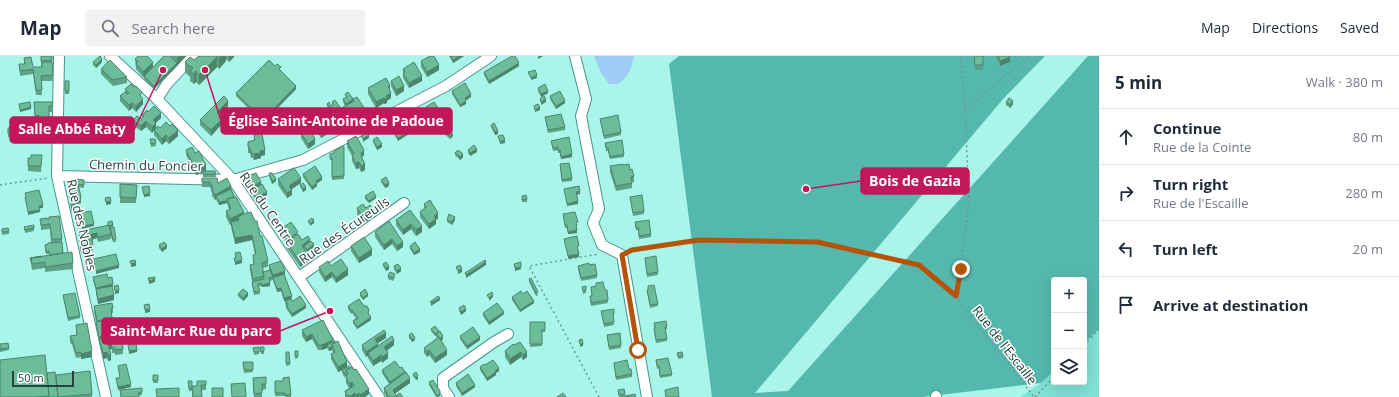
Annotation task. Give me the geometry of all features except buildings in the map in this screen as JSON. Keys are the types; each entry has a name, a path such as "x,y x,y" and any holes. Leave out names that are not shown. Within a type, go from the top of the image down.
{"street":[{"name":"Rue des Nobles","path":"59,56 58,176 106,397"},
{"name":"Rue du Centre","path":"110,56 157,99 233,180 378,397"},
{"path":"157,99 167,84 193,56"},
{"name":"Chemin du Foncier","path":"58,176 233,180 303,160 446,86 491,56"},
{"path":"575,56 586,99 581,116 598,209 593,223 602,245 622,255 647,397"},
{"name":"Rue des Écureuils","path":"299,277 404,203"},
{"path":"449,397 443,388 443,378 494,342 508,334"}],"path":[{"path":"956,296 969,201 961,56"},
{"path":"965,110 1029,56"},
{"path":"0,185 58,176"},
{"name":"Rue de l'Escaille","path":"622,255 632,250 699,240 817,242 919,265 956,296 1034,397 1051,380"},
{"path":"599,254 529,266 599,397"},
{"path":"1087,342 1099,329"}],"green space":[{"path":"1099,329 1099,397 1020,397 1041,383 1051,374 1051,385 1087,385 1087,340"}],"shaded area":[{"path":"594,56 634,56 631,68 625,78 618,84 609,84 601,73"},
{"path":"679,56 1045,56 1003,99 755,393 788,391 1088,56 1099,56 1099,329 1087,340 1087,277 1051,277 1051,374 1041,383 922,397 712,397 669,64"}],"place":[{"name":"Salle Abbé Raty","path":"163,70"},
{"name":"Église Saint-Antoine de Padoue","path":"205,70"},
{"name":"Bois de Gazia","path":"806,189"},
{"name":"Saint-Marc Rue du parc","path":"330,311"}],"route":[{"path":"638,350 622,255 632,250 699,240 817,242 919,265 956,296 961,269"}]}
